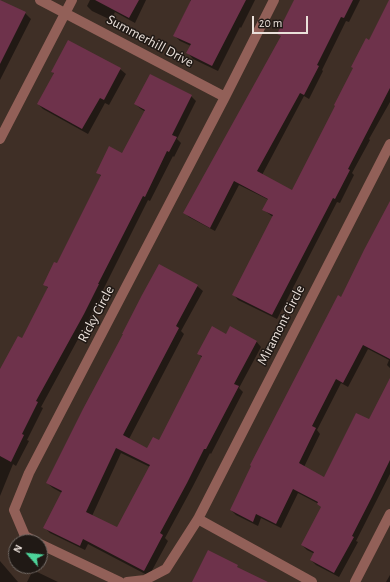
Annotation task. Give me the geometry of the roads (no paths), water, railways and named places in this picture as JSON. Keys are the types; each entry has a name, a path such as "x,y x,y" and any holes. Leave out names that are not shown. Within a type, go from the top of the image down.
{"street":[{"name":"Summerhill Drive","path":"40,0 225,97"},
{"path":"0,139 72,0"},
{"path":"225,97 274,0"},
{"name":"Ricky Circle","path":"23,534 14,510 29,473 225,97"},
{"name":"Miramont Circle","path":"198,519 390,144"},
{"path":"355,582 390,514"},
{"path":"127,582 145,580 166,569 198,519 312,582"},
{"path":"48,548 120,582"}]}
